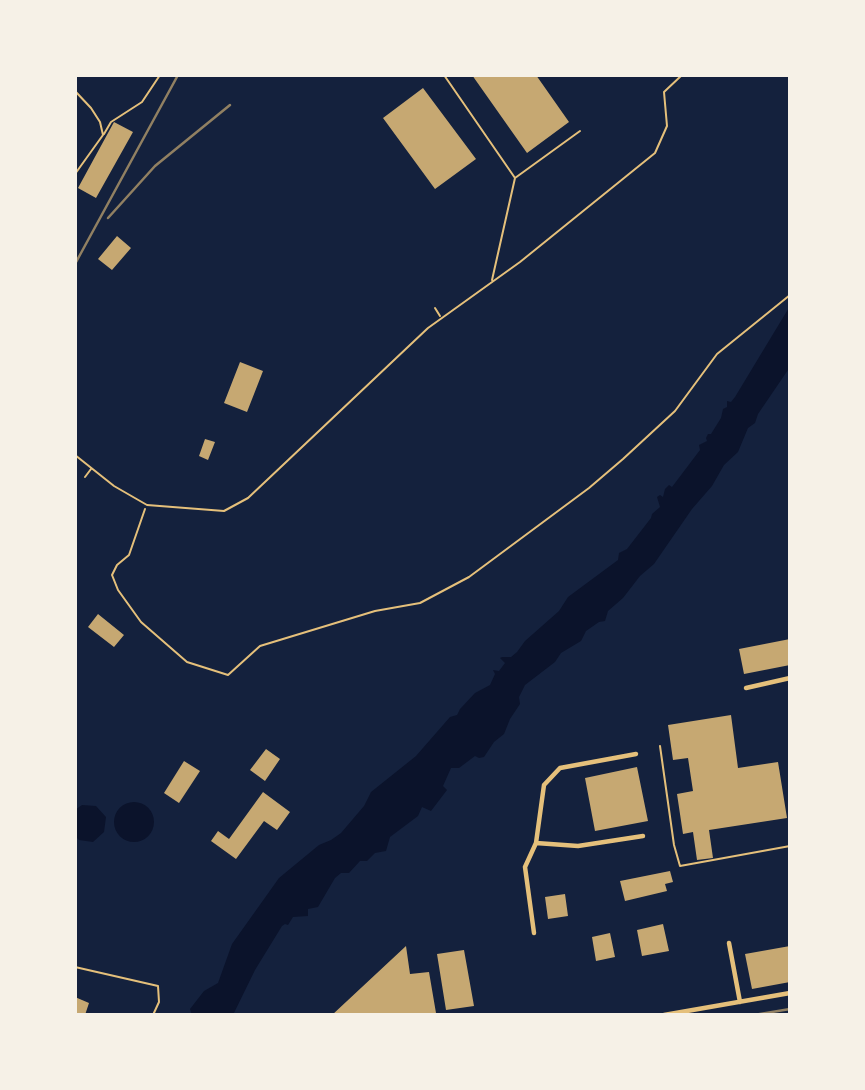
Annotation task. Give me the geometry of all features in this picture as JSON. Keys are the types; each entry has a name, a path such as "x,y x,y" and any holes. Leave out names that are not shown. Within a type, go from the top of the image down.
{"street":[{"path":"746,688 790,678"},
{"path":"534,933 525,867 536,843 544,785 560,768 636,754"},
{"path":"536,843 578,846 643,836"},
{"path":"729,943 740,1002"},
{"path":"664,1015 790,993"}],"lane":[{"path":"75,174 111,122 142,102 160,75"},
{"path":"444,75 515,178"},
{"path":"75,455 114,486 146,505 225,511 248,498 395,358 441,318 520,262 655,153 667,126 664,92 682,75"},
{"path":"75,91 100,122 103,135"},
{"path":"492,281 515,178 580,131"},
{"path":"435,308 441,318"},
{"path":"85,477 91,468"},
{"path":"660,746 674,845 680,866 790,846"},
{"path":"75,967 158,986 159,1002 153,1015"}],"path":[{"path":"146,505 129,555 117,565 112,575 117,590 141,622 187,662 228,675 260,646 375,611 420,603 469,576 589,488 623,459 675,411 717,354 790,295"}],"water":[{"path":"790,306 790,367 758,414 755,423 748,428 738,452 724,465 712,486 692,509 654,564 608,611 605,621 586,631 581,641 561,653 555,662 525,685 519,697 520,704 504,734 494,742 484,757 475,756 459,768 451,768 443,786 447,790 431,811 422,807 418,816 390,837 386,851 375,853 367,861 360,861 349,873 341,873 335,878 318,907 308,909 308,916 293,917 288,925 282,926 255,970 233,1015 192,1015 190,1009 204,991 218,983 232,944 279,878 319,845 341,833 364,806 371,792 416,756 475,693 490,685 495,674 493,670 499,671 505,663 500,658 511,657 559,611 568,597 618,560 619,553 627,549 660,507 657,497 663,497 669,485 672,487 700,450 699,445 707,441 708,434 711,434 723,409 727,407 727,401 731,402 735,397"},
{"path":"134,802 148,808 154,822 148,836 134,842 120,836 114,822 120,808"},
{"path":"82,805 96,806 106,817 104,832 93,842 79,840 75,836 75,810"}],"building":[{"path":"472,75 536,75 569,122 527,153"},
{"path":"423,88 476,159 435,189 383,118"},
{"path":"114,122 133,132 96,198 78,188"},
{"path":"117,236 131,248 112,270 98,259"},
{"path":"240,362 263,371 247,412 224,403"},
{"path":"205,439 215,442 208,460 199,456"},
{"path":"98,614 124,635 114,647 88,627"},
{"path":"790,639 790,665 744,674 739,649"},
{"path":"731,715 738,768 778,762 787,818 709,830 713,858 697,860 693,832 683,834 677,794 693,791 688,758 673,760 668,725"},
{"path":"266,749 280,759 265,781 250,770"},
{"path":"184,761 200,771 179,803 164,793"},
{"path":"637,767 648,821 595,831 585,778"},
{"path":"263,792 290,812 277,830 264,821 236,859 211,841 218,831 229,839"},
{"path":"670,871 673,882 665,884 667,891 625,901 620,881"},
{"path":"565,894 568,916 548,919 545,897"},
{"path":"663,924 669,951 642,956 637,930"},
{"path":"610,933 615,957 596,961 592,937"},
{"path":"406,946 410,974 429,972 436,1013 332,1015"},
{"path":"790,946 790,982 752,989 745,954"},
{"path":"464,950 474,1006 446,1010 437,954"},
{"path":"75,997 89,1003 85,1015 75,1015"}],"railway":[{"path":"75,264 178,75"},
{"path":"108,218 155,166 230,105"},
{"path":"754,1015 790,1009"}]}
